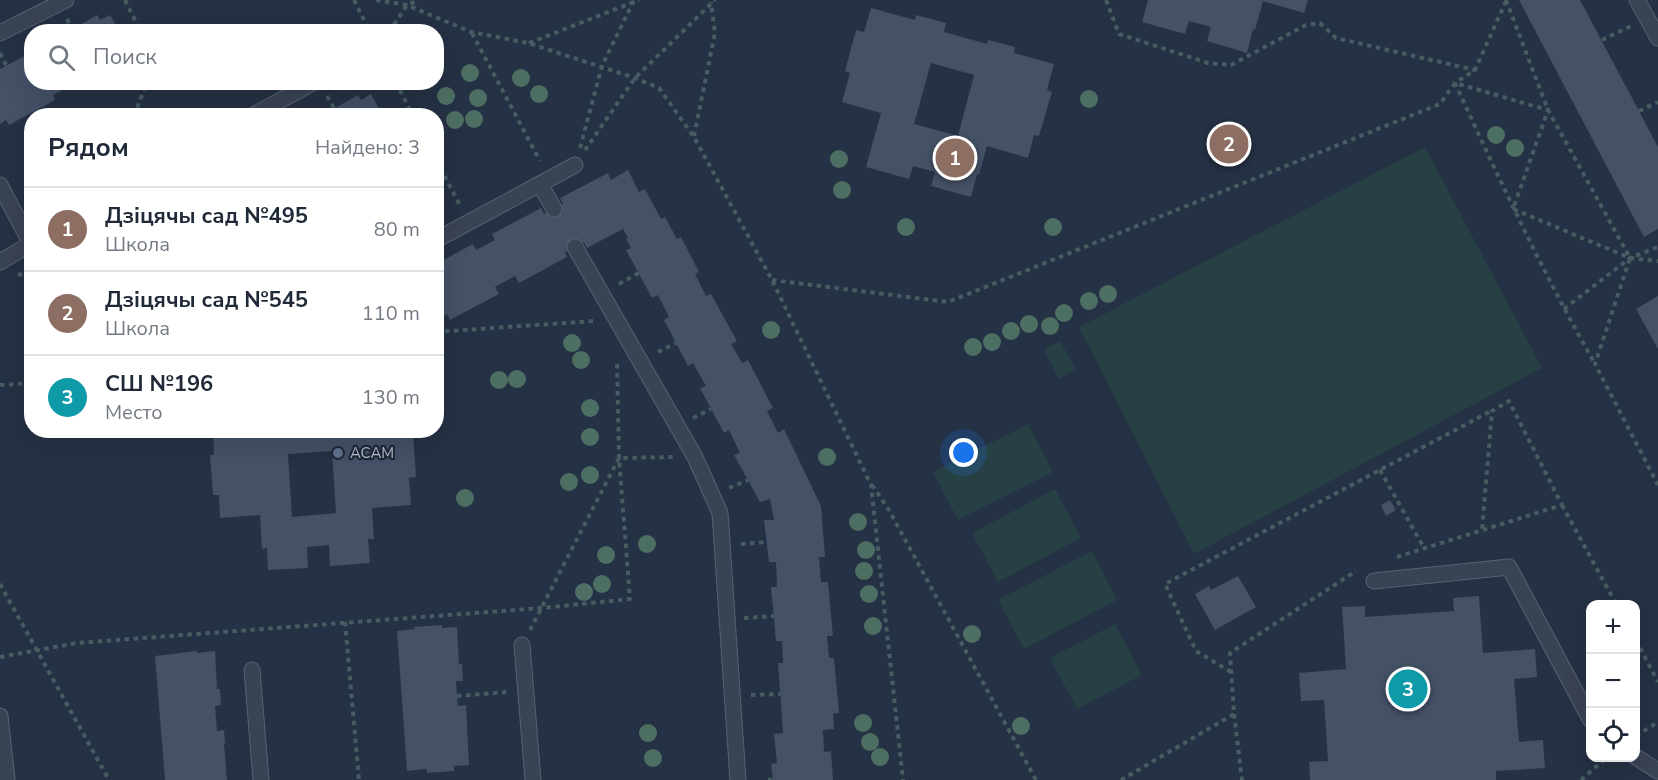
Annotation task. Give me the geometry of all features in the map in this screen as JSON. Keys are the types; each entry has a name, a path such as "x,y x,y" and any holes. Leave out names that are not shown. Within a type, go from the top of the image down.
{"lane":[{"path":"0,33 66,0"},
{"path":"1638,0 1658,38"},
{"path":"267,108 299,90"},
{"path":"444,236 575,165"},
{"path":"545,182 554,210"},
{"path":"0,185 24,230"},
{"path":"575,246 695,457 720,513 738,780"},
{"path":"0,262 24,247"},
{"path":"1374,581 1509,567 1586,711"},
{"path":"522,645 533,780"},
{"path":"252,670 261,780"},
{"path":"0,716 6,780"},
{"path":"1640,760 1658,771"}],"path":[{"path":"125,0 137,24"},
{"path":"354,0 366,24"},
{"path":"376,0 407,5 471,32 528,43 602,66 659,88 694,137 772,280 871,485 890,510 1036,780"},
{"path":"394,24 407,5 419,0"},
{"path":"528,43 639,0"},
{"path":"1106,0 1119,34 1208,63 1231,65 1306,25 1320,23 1336,38 1475,70"},
{"path":"772,280 948,302 1440,104 1455,83 1475,70 1506,0"},
{"path":"1506,0 1548,110 1630,258 1595,364"},
{"path":"575,165 602,66 634,1"},
{"path":"575,165 635,78 712,1"},
{"path":"694,137 715,33 712,1"},
{"path":"1602,40 1647,18"},
{"path":"471,32 545,182"},
{"path":"0,53 6,65"},
{"path":"1455,83 1548,110"},
{"path":"1455,83 1513,210 1658,485"},
{"path":"137,108 144,90"},
{"path":"400,90 409,108"},
{"path":"1639,111 1658,102"},
{"path":"1513,210 1548,110"},
{"path":"444,175 469,222"},
{"path":"1513,210 1630,258 1658,261"},
{"path":"1564,309 1630,258 1658,248"},
{"path":"444,331 616,319"},
{"path":"0,657 77,643 542,608 630,599 619,458 617,354"},
{"path":"0,385 24,384"},
{"path":"1231,672 1196,651 1165,585 1509,401 1614,600"},
{"path":"1482,530 1492,411"},
{"path":"619,458 695,457"},
{"path":"522,645 619,458"},
{"path":"1380,470 1424,548"},
{"path":"871,485 903,780"},
{"path":"1392,558 1562,505"},
{"path":"1242,780 1230,653 1360,569"},
{"path":"0,584 110,780"},
{"path":"727,619 774,616"},
{"path":"345,622 359,780"},
{"path":"1640,649 1658,682"},
{"path":"457,696 526,691"},
{"path":"732,696 780,694"},
{"path":"1121,780 1234,714"},
{"path":"1640,733 1658,722"},
{"path":"1581,780 1601,762"}],"green space":[{"path":"1425,147 1542,368 1194,554 1079,327"},
{"path":"1060,341 1076,369 1059,379 1044,349"},
{"path":"1028,424 1053,472 958,520 933,472"},
{"path":"1055,489 1081,538 998,582 972,533"},
{"path":"1092,551 1117,600 1024,649 998,600"},
{"path":"1115,624 1142,675 1077,709 1050,658"}],"building":[{"path":"1148,0 1308,0 1304,13 1263,1 1247,53 1207,41 1211,27 1189,21 1185,34 1142,22"},
{"path":"1519,0 1580,0 1658,147 1658,229 1644,237"},
{"path":"871,8 915,20 916,15 946,23 944,32 987,44 988,40 1015,47 1014,53 1054,64 1047,90 1052,92 1039,136 1034,135 1028,158 987,146 971,197 931,186 935,172 913,166 909,179 866,167 881,113 842,102 850,73 845,71 856,30 864,32","holes":["931,63 974,75 958,136 914,124"]},
{"path":"97,15 100,20 110,15 115,24 82,24"},
{"path":"24,56 24,90 62,90 53,95 55,100 40,108 24,108 24,117 9,125 6,120 0,124 0,69"},
{"path":"371,94 379,108 335,108 358,95 361,100"},
{"path":"628,170 639,192 645,189 661,219 665,217 677,239 681,237 699,272 695,274 706,296 711,294 737,341 731,344 742,363 748,360 773,408 767,411 778,433 784,429 821,506 825,557 819,557 821,582 828,582 833,636 827,636 829,658 834,658 839,713 833,714 834,729 823,730 824,752 831,751 833,780 773,780 771,764 777,763 774,734 783,733 778,663 783,663 782,641 776,641 771,587 777,587 776,562 769,562 764,520 774,520 770,499 760,502 734,455 740,453 729,430 724,433 700,388 706,386 693,363 688,366 664,320 669,317 658,295 652,298 626,250 631,248 623,229 587,248 584,242 565,252 567,257 519,283 515,276 495,287 499,294 450,320 447,314 444,316 444,260 473,244 476,250 495,240 492,234 541,208 544,214 554,209 563,204 560,198 608,173 611,180"},
{"path":"1658,296 1658,349 1636,309"},
{"path":"213,438 413,438 416,477 409,478 411,505 372,508 374,539 368,539 370,563 330,566 329,545 307,547 308,568 268,570 267,548 262,549 260,515 220,518 219,495 213,495 210,455 214,455","holes":["332,451 336,513 292,517 288,454"]},
{"path":"1390,500 1396,510 1386,516 1381,505"},
{"path":"1238,576 1256,607 1215,630 1195,594 1209,586 1211,590"},
{"path":"1479,596 1483,653 1535,649 1537,677 1514,679 1519,742 1543,740 1545,768 1496,771 1496,780 1310,780 1309,762 1328,761 1324,700 1301,701 1299,673 1346,669 1342,607 1365,606 1365,617 1454,611 1453,598"},
{"path":"442,625 442,628 457,627 459,664 462,664 463,681 456,681 458,706 466,705 469,765 454,766 454,771 427,773 427,769 407,771 397,631"},
{"path":"197,651 197,653 215,651 217,689 220,689 221,705 215,706 217,731 224,730 227,780 165,780 155,656"}],"place":[{"name":"Дзіцячы сад №545","path":"1229,144"},
{"name":"Дзіцячы сад №495","path":"955,158"},
{"name":"АСАМ","path":"338,453"},
{"name":"СШ №196","path":"1408,689"}]}
